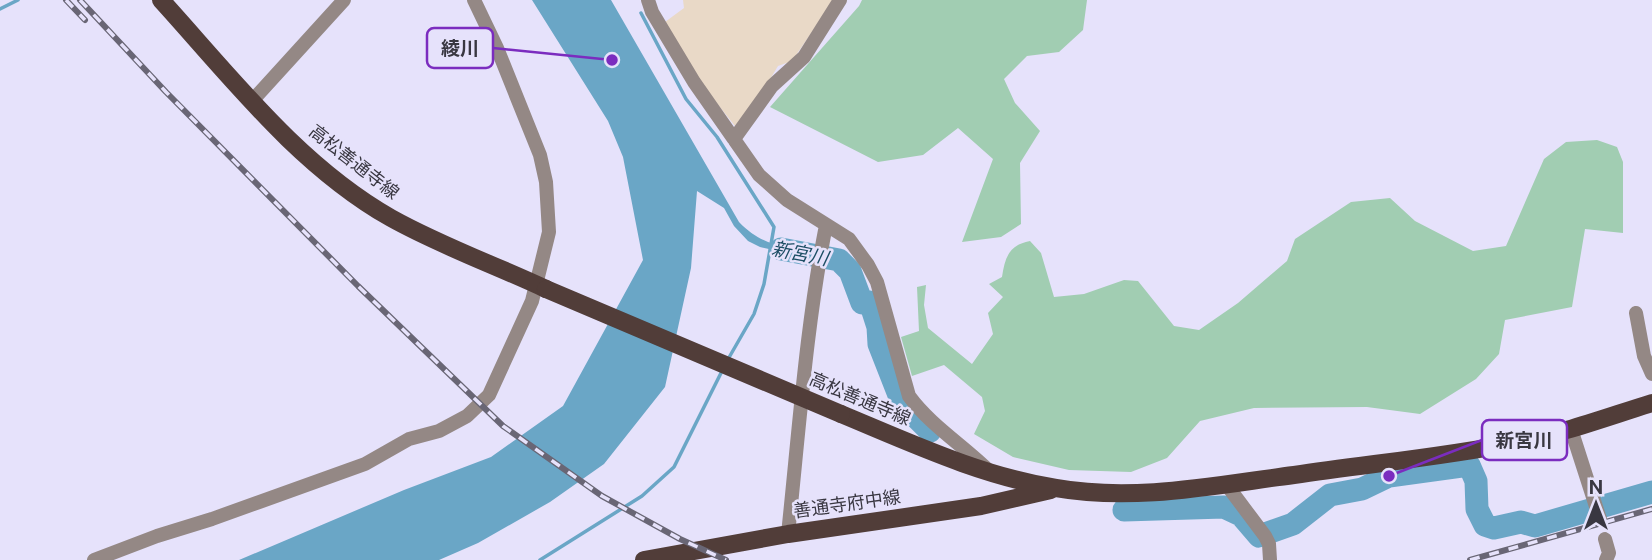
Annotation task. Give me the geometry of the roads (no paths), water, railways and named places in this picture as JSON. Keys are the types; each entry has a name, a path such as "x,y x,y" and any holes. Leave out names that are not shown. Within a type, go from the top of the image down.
{"main road":[{"name":"高松善通寺線","path":"161,0 252,101 308,157 390,217 541,287 841,414 992,474 1056,488 1108,493 1167,492 1515,443 1571,429 1652,402"},
{"path":"991,504 998,494 992,474"},
{"name":"善通寺府中線","path":"644,560 788,534 991,504 1056,488"}],"street":[{"path":"252,101 344,0"},
{"path":"94,560 365,464 410,439 439,431 467,416 489,395 541,287 549,232 546,182 540,155 497,48 474,0"},
{"path":"648,0 673,50 759,176 787,201 849,239 868,265 877,282 909,396 920,411 992,474"},
{"path":"734,139 772,86 804,57 840,0"},
{"path":"788,534 807,339 826,225"},
{"path":"1636,313 1644,356 1652,374"},
{"path":"1571,429 1597,511"},
{"path":"1226,484 1264,534 1269,544 1270,560"},
{"path":"1605,539 1609,553 1606,560"}],"water":[{"path":"532,0 611,0 739,222 755,236 811,253 810,258 760,247 748,241 734,226 724,208 697,191 691,268 665,387 604,464 550,502 478,543 439,560 239,560 404,490 491,457 563,406 643,260 623,157 608,121"}],"waterway":[{"path":"0,9 18,0"},
{"path":"641,13 686,99 717,137 774,227 764,284 754,314 727,361"},
{"name":"新宮川","path":"781,249 839,260 850,271 862,303 870,302 878,327 879,344 899,395 907,408 930,431"},
{"path":"540,560 642,496 674,467 722,371"},
{"name":"新宮川","path":"1124,510 1224,507 1241,515 1259,536 1293,524 1330,495 1362,489 1389,476 1469,465 1476,481 1477,509 1485,525 1494,528 1521,522 1535,526 1652,492"}],"railway":[{"path":"66,0 85,20"},
{"path":"80,0 166,92 358,286 503,426 602,496 680,539 726,560"},
{"path":"1470,560 1652,509"}],"place":[{"name":"綾川","path":"612,60"},
{"name":"新宮川","path":"1389,476"}]}
